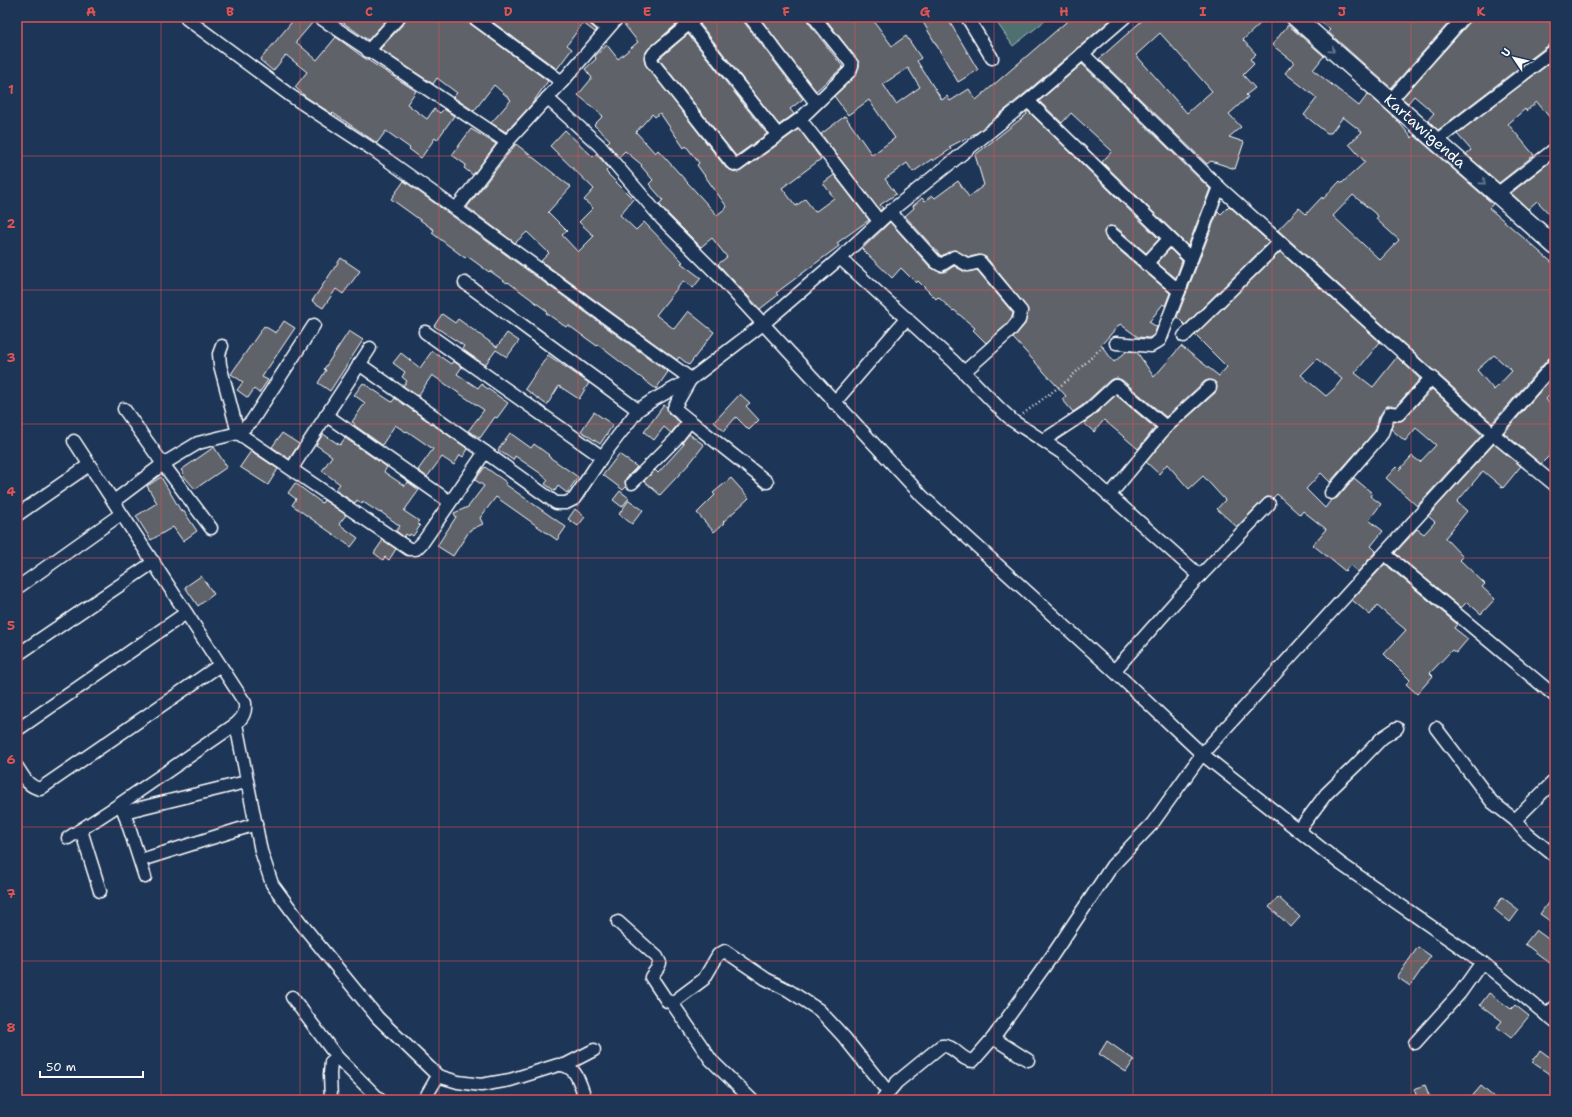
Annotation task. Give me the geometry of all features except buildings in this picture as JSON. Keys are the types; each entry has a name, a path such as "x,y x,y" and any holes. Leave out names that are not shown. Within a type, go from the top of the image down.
{"street":[{"path":"187,17 187,20 291,96 372,149 691,379"},
{"path":"319,17 507,142"},
{"path":"368,51 399,17"},
{"path":"473,17 562,82"},
{"path":"593,17 607,29"},
{"path":"456,209 507,142 548,98 618,17"},
{"path":"750,17 816,103"},
{"path":"778,136 693,20 651,56 652,62 661,74 734,164 737,165 778,136 800,119 850,72 852,65 814,17"},
{"path":"967,17 992,58"},
{"path":"359,364 485,452 556,504 566,503 574,499 602,457 638,410 691,379 763,324 840,258 879,221 1028,101 1125,17"},
{"path":"1390,101 1464,17"},
{"name":"Kartawigenda","path":"1299,21 1436,142 1498,194 1555,246"},
{"path":"1436,142 1555,50"},
{"path":"1082,53 1219,187 1432,377 1493,434 1555,485"},
{"path":"548,98 599,146 662,219 718,275 834,403 923,497 1065,628 1114,671 1202,754 1341,864 1482,962 1551,1019 1555,1007"},
{"path":"1028,101 1191,259"},
{"path":"800,119 879,221"},
{"path":"1498,194 1555,149"},
{"path":"1116,343 1151,346 1156,344 1163,335 1219,187"},
{"path":"892,210 895,216 936,262 942,265 954,257 968,265 980,262 1022,311 1019,320 1010,331 964,372"},
{"path":"1111,233 1179,291"},
{"path":"1146,264 1169,239"},
{"path":"1184,336 1280,242"},
{"path":"840,258 907,318 1013,421 1062,453 1200,576"},
{"path":"465,283 638,410"},
{"path":"834,403 907,318"},
{"path":"114,501 163,464 198,443 234,434 251,422 314,325"},
{"path":"425,332 602,457"},
{"path":"222,346 219,354 220,365 234,434 292,468 409,549 416,549 423,542 485,452"},
{"path":"292,468 370,348"},
{"path":"672,1003 704,978 718,955 725,951 766,979 788,990 820,1010 844,1037 885,1096 897,1082 940,1046 947,1046 968,1061 973,1062 994,1038 1052,956 1112,866 1152,824 1202,754 1385,554 1555,363"},
{"path":"1330,493 1381,435 1384,422 1390,413 1399,414 1432,377"},
{"path":"691,379 674,408 767,482"},
{"path":"1044,440 1088,411 1114,386 1117,386 1166,427"},
{"path":"1109,496 1166,427 1210,387"},
{"path":"124,409 163,464 212,528"},
{"path":"326,415 450,502"},
{"path":"632,484 675,440 690,421"},
{"path":"68,838 122,808 236,724 243,717 246,710 245,703 74,441"},
{"path":"17,516 90,465"},
{"path":"1114,671 1200,576 1269,504"},
{"path":"17,588 121,514"},
{"path":"1385,554 1555,696"},
{"path":"17,655 154,562"},
{"path":"17,730 186,613"},
{"path":"17,767 28,784 34,788 40,789 220,666"},
{"path":"236,724 246,782 261,851 272,884 378,1018 438,1076 458,1082 481,1085 510,1080 558,1065 565,1065 571,1068 574,1072 586,1100"},
{"path":"1299,830 1326,794 1358,764 1382,738 1397,728"},
{"path":"1436,728 1492,802 1515,820 1526,833 1555,856"},
{"path":"1515,820 1555,780"},
{"path":"122,808 246,782"},
{"path":"122,808 146,877"},
{"path":"140,860 256,824"},
{"path":"81,830 100,891"},
{"path":"618,922 657,957 660,963 658,969 651,977 667,1001 672,1003 711,1060 752,1100"},
{"path":"1415,1043 1460,993 1482,962"},
{"path":"292,998 338,1057 376,1099"},
{"path":"994,1038 1028,1060"},
{"path":"565,1065 594,1050"},
{"path":"331,1100 331,1062 338,1057"},
{"path":"424,1100 438,1076"}],"path":[{"path":"1013,421 1068,380 1100,349 1108,344 1116,343"}],"green space":[{"path":"993,17 1050,17 1013,46"}]}
